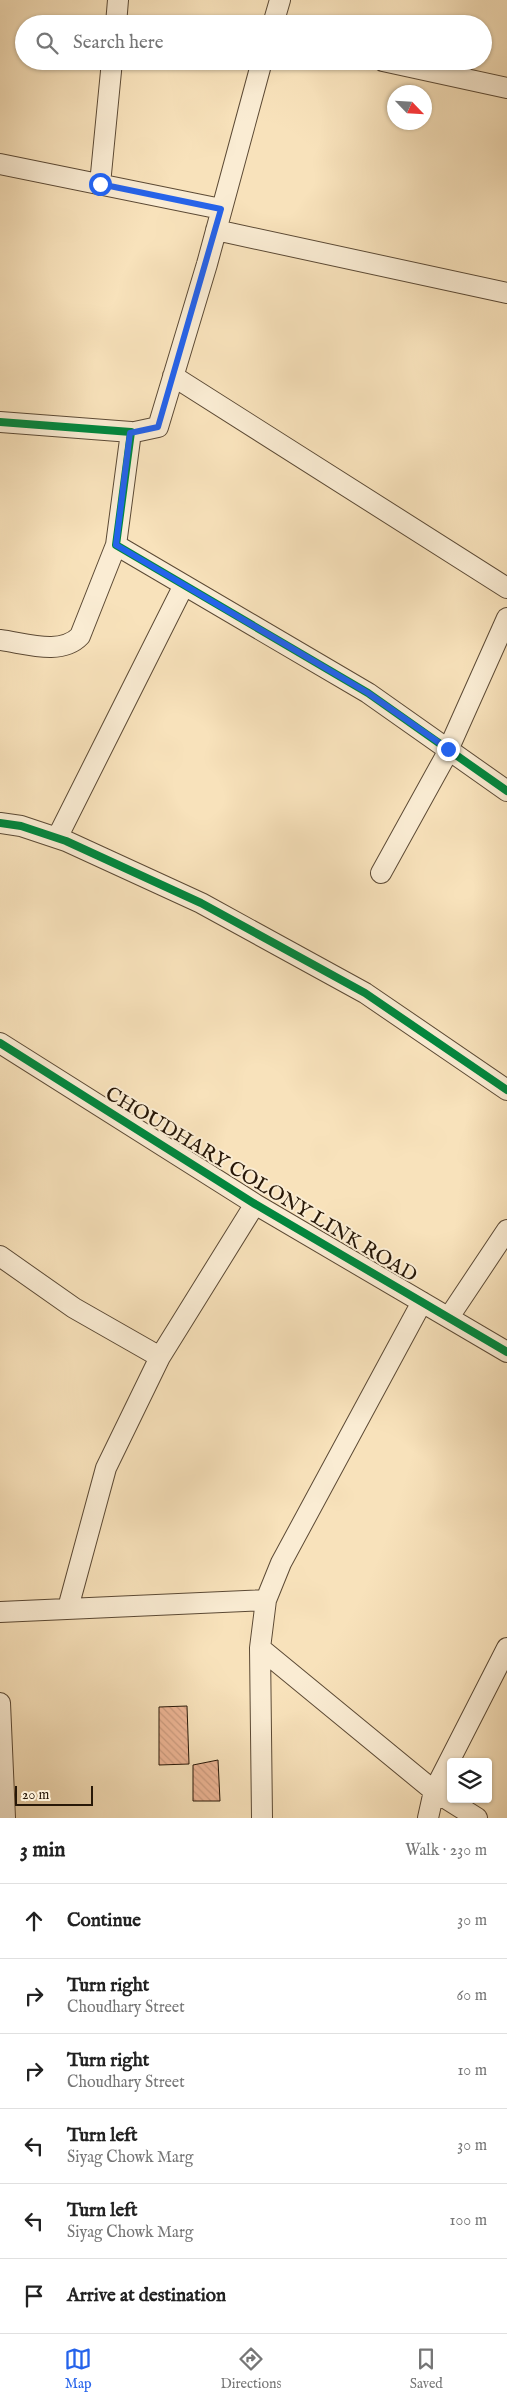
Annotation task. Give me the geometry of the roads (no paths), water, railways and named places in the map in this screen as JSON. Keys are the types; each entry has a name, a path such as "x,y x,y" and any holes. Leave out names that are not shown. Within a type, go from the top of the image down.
{"street":[{"path":"117,15 118,0"},
{"path":"276,15 280,0"},
{"path":"100,184 111,70"},
{"path":"0,422 130,433 158,427 216,230 260,70"},
{"path":"424,70 507,88"},
{"path":"0,164 221,209"},
{"path":"216,230 507,293"},
{"path":"173,376 507,588"},
{"path":"0,640 63,647 73,644 80,636 116,545 130,433"},
{"path":"116,545 368,693 507,791"},
{"path":"57,838 184,585"},
{"path":"380,872 448,749 507,618"},
{"path":"0,823 21,826 57,838 201,903 365,993 507,1090"},
{"name":"CHOUDHARY COLONY LINK ROAD","path":"0,1042 255,1204 507,1352"},
{"path":"68,1608 106,1468 160,1357 255,1204"},
{"path":"449,1317 507,1230"},
{"path":"0,1256 74,1308 160,1357"},
{"path":"262,1818 260,1648 266,1600 281,1563 422,1302"},
{"path":"0,1612 266,1600"},
{"path":"260,1648 434,1792 478,1818"},
{"path":"428,1818 434,1792 507,1648"},
{"path":"0,1704 5,1818"}]}
